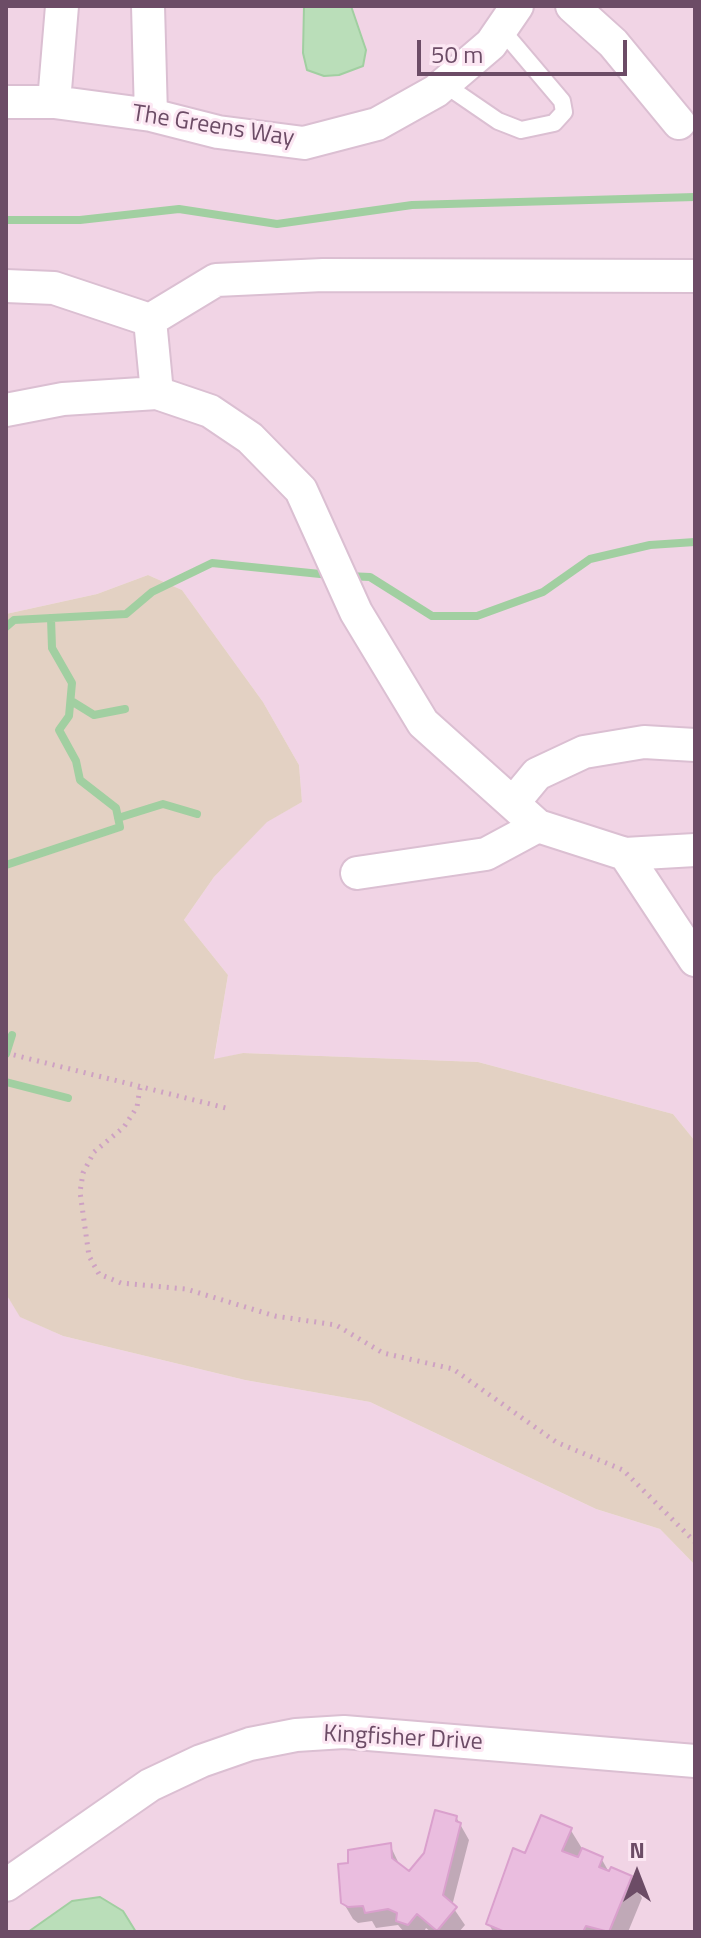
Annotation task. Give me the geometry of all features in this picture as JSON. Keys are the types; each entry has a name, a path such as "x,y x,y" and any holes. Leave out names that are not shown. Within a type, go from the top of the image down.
{"street":[{"path":"54,102 62,6"},
{"path":"148,6 151,115"},
{"path":"572,6 613,43 679,123"},
{"name":"The Greens Way","path":"6,102 54,102 151,115 218,132 304,143 377,124 444,84 491,44 509,18"},
{"path":"6,286 54,288 150,320 216,280 323,275 695,276"},
{"path":"150,320 157,393"},
{"path":"6,410 63,399 157,393 210,411 250,438 301,490 356,612 423,723 538,826 625,854 695,850"},
{"path":"513,803 537,774 584,752 644,742 695,745"},
{"path":"357,873 486,854 538,826"},
{"path":"625,854 695,960"},
{"name":"Kingfisher Drive","path":"6,1885 150,1785 213,1756 296,1735 344,1732 695,1761"}],"lane":[{"path":"444,84 498,121 521,130 554,123 564,112 562,101 509,18"}],"path":[{"path":"6,1053 226,1108"},
{"path":"140,1088 137,1107 124,1127 94,1152 83,1173 80,1192 89,1256 99,1274 121,1283 186,1289 275,1316 336,1325 383,1353 453,1369 556,1442 623,1470 695,1542"}],"shaded area":[{"path":"6,6 695,6 695,1141 673,1114 478,1062 243,1053 214,1060 228,975 184,920 214,877 267,821 302,802 299,765 263,702 182,590 148,575 97,594 6,614"},
{"path":"304,6 351,6 366,50 363,66 339,75 324,76 307,70 303,53"},
{"path":"148,575 182,590 263,702 299,765 302,802 267,822 214,877 184,920 228,975 214,1059 243,1053 478,1062 673,1114 695,1141 695,1565 660,1529 596,1509 370,1402 245,1380 63,1336 20,1317 6,1294 6,614 97,594"},
{"path":"6,1294 21,1317 63,1336 245,1380 370,1402 596,1509 660,1529 695,1565 695,1932 136,1932 122,1911 71,1901 28,1932 6,1932"},
{"path":"100,1897 123,1911 136,1932 28,1932 72,1901"}],"building":[{"path":"435,1810 457,1816 456,1821 461,1823 443,1895 457,1907 437,1931 417,1914 408,1925 396,1921 397,1913 388,1909 365,1913 363,1906 348,1907 341,1903 338,1864 348,1863 348,1850 391,1843 392,1858 409,1871 424,1853"},
{"path":"541,1815 572,1828 562,1851 578,1857 582,1848 603,1857 599,1867 609,1871 611,1867 632,1876 609,1932 586,1926 583,1932 505,1932 486,1924 513,1848 525,1853"}],"waterway":[{"path":"6,220 80,220 179,209 277,224 412,205 695,197"},
{"path":"347,576 370,577 432,616 477,616 543,592 590,559 650,545 695,542"},
{"path":"6,627 14,620 126,614 152,592 212,563 330,575"},
{"path":"6,865 120,827 116,808 80,780 76,761 59,730 69,716 72,683 52,648 51,618"},
{"path":"73,702 94,715 125,709"},
{"path":"118,818 163,804 197,814"},
{"path":"6,1054 12,1035"},
{"path":"6,1082 68,1098"}]}
